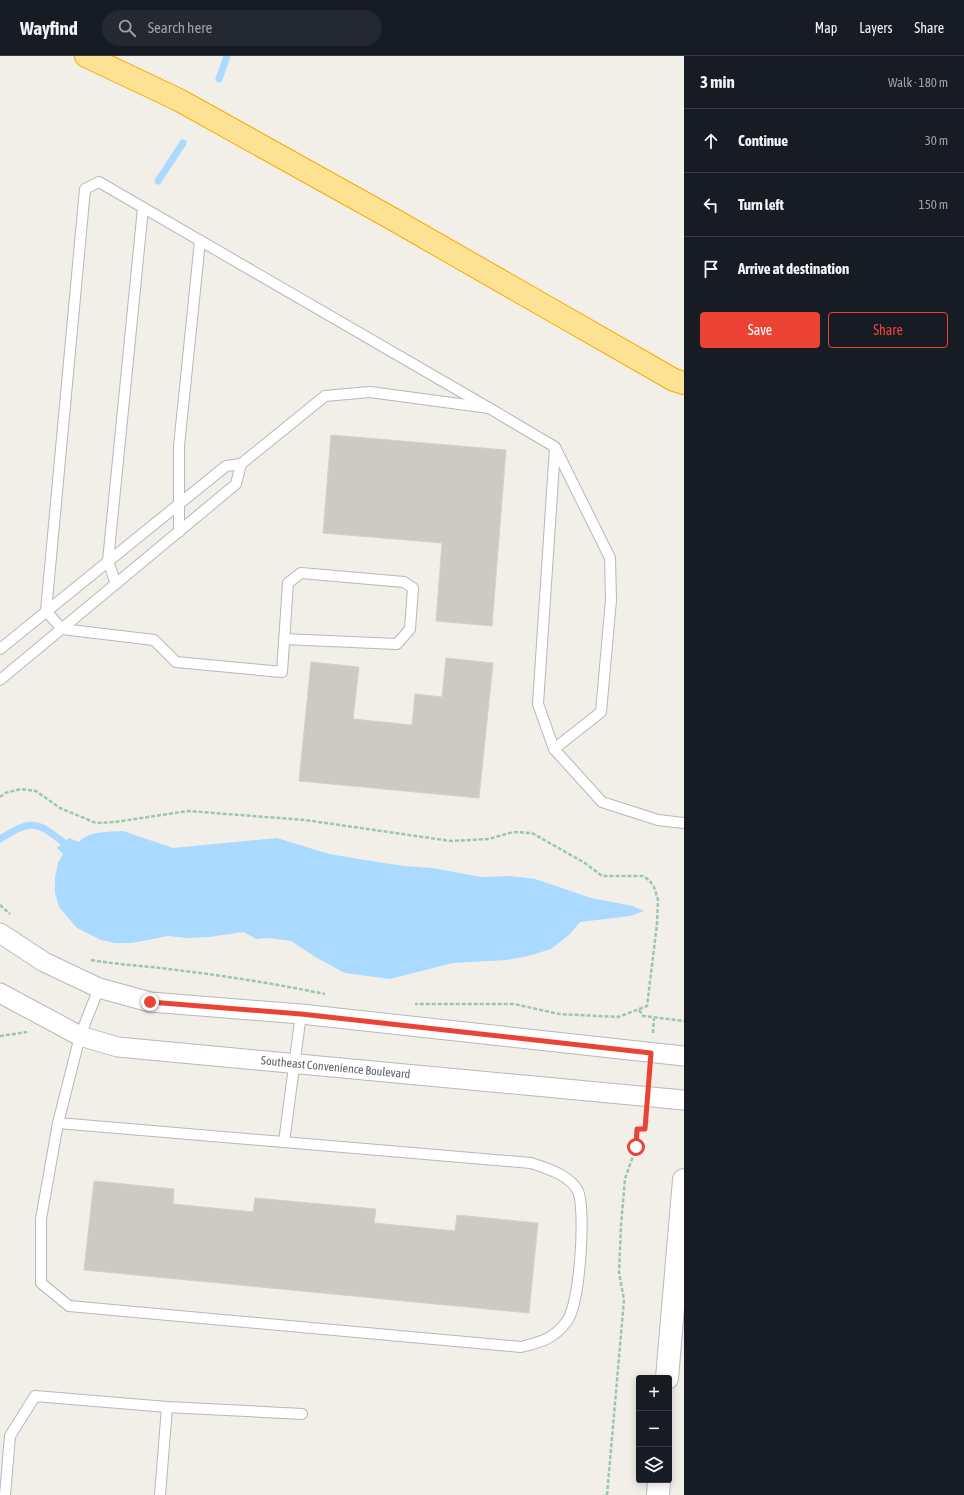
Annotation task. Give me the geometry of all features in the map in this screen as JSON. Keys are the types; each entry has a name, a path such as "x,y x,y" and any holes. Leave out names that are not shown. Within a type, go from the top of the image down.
{"highway":[{"path":"86,56 179,100 391,218 674,380 684,383"}],"main road":[{"path":"667,1375 684,1180"},
{"path":"658,1495 659,1483"}],"street":[{"path":"0,933 44,962 99,988 150,1002 301,1014 684,1056"},
{"name":"Southeast Convenience Boulevard","path":"0,993 80,1036 118,1047 647,1095 684,1100"}],"lane":[{"path":"284,639 397,644 410,629 413,588 404,582 301,573 288,584 284,639 282,672 176,662 154,640 62,629 46,611 85,189 99,182 555,447 610,558 611,600 601,712 554,749"},
{"path":"116,584 108,561 143,208"},
{"path":"179,532 179,446 200,240"},
{"path":"0,648 226,466 241,464 325,396 370,392 489,408"},
{"path":"555,447 538,704 554,749 602,802 658,820 684,823"},
{"path":"0,680 236,484 241,464"},
{"path":"58,1123 531,1163 560,1173 577,1190 582,1218 579,1277 568,1320 547,1340 521,1347 69,1306 41,1283 41,1219 58,1123 80,1036 99,988"},
{"path":"284,1142 293,1064 301,1014"},
{"path":"5,1495 10,1436 34,1396 167,1407 302,1414"},
{"path":"160,1495 167,1407"}],"path":[{"path":"0,797 5,793 21,789 36,791 60,808 96,823 115,822 188,811 305,820 451,841 489,838 513,832 532,833 585,863 602,876 643,876 649,880 654,887 658,900 657,924 646,1006 638,1010 618,1017 559,1014 535,1007 514,1004 469,1006 411,1004"},
{"path":"0,905 14,918"},
{"path":"89,960 119,965 176,970 288,986 326,994"},
{"path":"638,1010 643,1016 684,1021"},
{"path":"651,1053 654,1018"},
{"path":"607,1495 624,1300 619,1272 624,1187 625,1179 636,1147 637,1129 645,1129 647,1095"}],"water":[{"path":"123,831 173,848 277,838 329,854 371,861 404,866 432,868 481,877 509,876 535,879 591,898 633,906 644,911 630,916 580,922 570,934 551,949 528,956 507,960 453,963 390,979 345,973 317,958 291,941 268,938 256,939 244,932 209,937 188,938 168,936 132,943 115,943 101,940 77,928 59,907 55,893 55,877 58,863 63,854 57,848 69,838 79,842 83,838 93,834"}],"building":[{"path":"331,435 506,450 492,626 436,621 442,543 323,533"},
{"path":"446,658 493,663 479,798 299,781 311,662 359,667 353,719 412,725 415,694 442,697"},
{"path":"94,1181 174,1189 173,1204 253,1212 255,1198 376,1209 374,1223 455,1231 457,1215 538,1223 529,1313 84,1270"}],"waterway":[{"path":"219,79 227,56"},
{"path":"158,181 183,143"},
{"path":"0,839 19,828 33,825 46,830 64,843"}],"route":[{"path":"150,1002 301,1014 651,1053 645,1129 637,1129 636,1147"}]}
